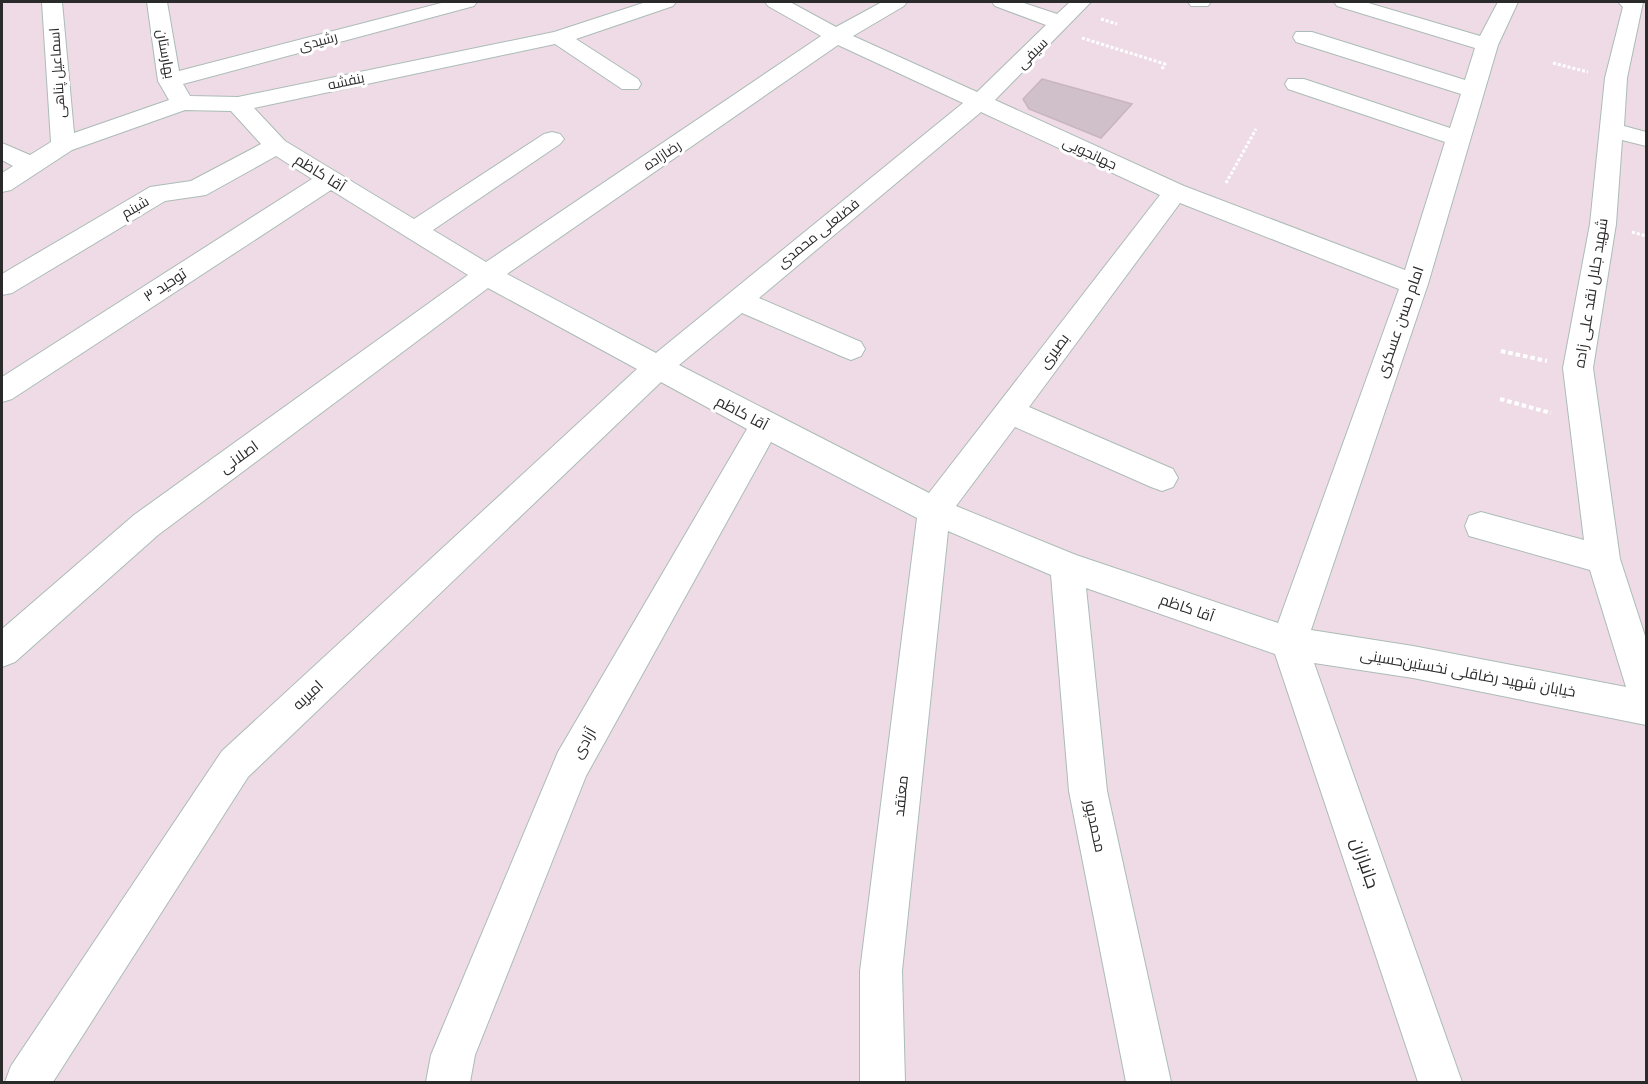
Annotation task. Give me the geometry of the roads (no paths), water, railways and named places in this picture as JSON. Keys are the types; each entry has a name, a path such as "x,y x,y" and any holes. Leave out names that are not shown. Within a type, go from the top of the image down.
{"street":[{"name":"اسماعیل پناهی","path":"52,2 63,145"},
{"name":"رشیدی","path":"169,81 467,2"},
{"name":"بنفشه","path":"2,184 29,164 63,145 183,103 238,104 559,37 666,2"},
{"name":"جهانجویی","path":"775,2 836,36 1175,192 1414,284"},
{"name":"رضازاده","path":"487,275 836,36 897,2"},
{"path":"1002,2 1058,27"},
{"name":"سیفی","path":"980,101 1003,82 1081,2"},
{"path":"1344,2 1487,45"},
{"name":"امام حسن عسکری","path":"1289,642 1414,284 1487,45 1509,2"},
{"name":"شهید جلال نقد علی زاده","path":"1628,2 1634,3 1616,78 1603,224 1578,368 1603,559 1647,692"},
{"name":"بهارستان","path":"164,3 169,81 183,103"},
{"path":"559,37 630,84"},
{"path":"1304,38 1473,90"},
{"path":"1296,84 1459,139"},
{"name":"فضلعلی محمدی","path":"658,367 980,101"},
{"name":"آقا کاظم","path":"238,104 276,146 329,180 487,275 765,425 934,511 1067,567 1289,642"},
{"path":"1610,130 1647,139"},
{"path":"414,231 552,139"},
{"name":"شبنم","path":"2,286 159,193 197,189 276,146"},
{"path":"2,150 29,164"},
{"name":"توحید ۳","path":"2,391 329,180"},
{"name":"بصیری","path":"934,511 1175,192"},
{"name":"اصلانی","path":"2,651 146,525 487,275"},
{"path":"737,300 851,349"},
{"name":"امیریه","path":"27,1083 235,764 658,367"},
{"path":"1010,411 1162,478"},
{"name":"آزادی","path":"448,1083 453,1055 571,765 765,425"},
{"name":"معتقد","path":"882,1083 881,971 934,511"},
{"path":"1481,526 1603,559"},
{"name":"محمدپور","path":"1067,567 1088,791 1148,1083"},
{"name":"خیابان شهید رضاقلی نخستین‌حسینی","path":"1289,642 1413,662 1647,708"},
{"name":"جانبازان","path":"1289,642 1440,1083"}]}
